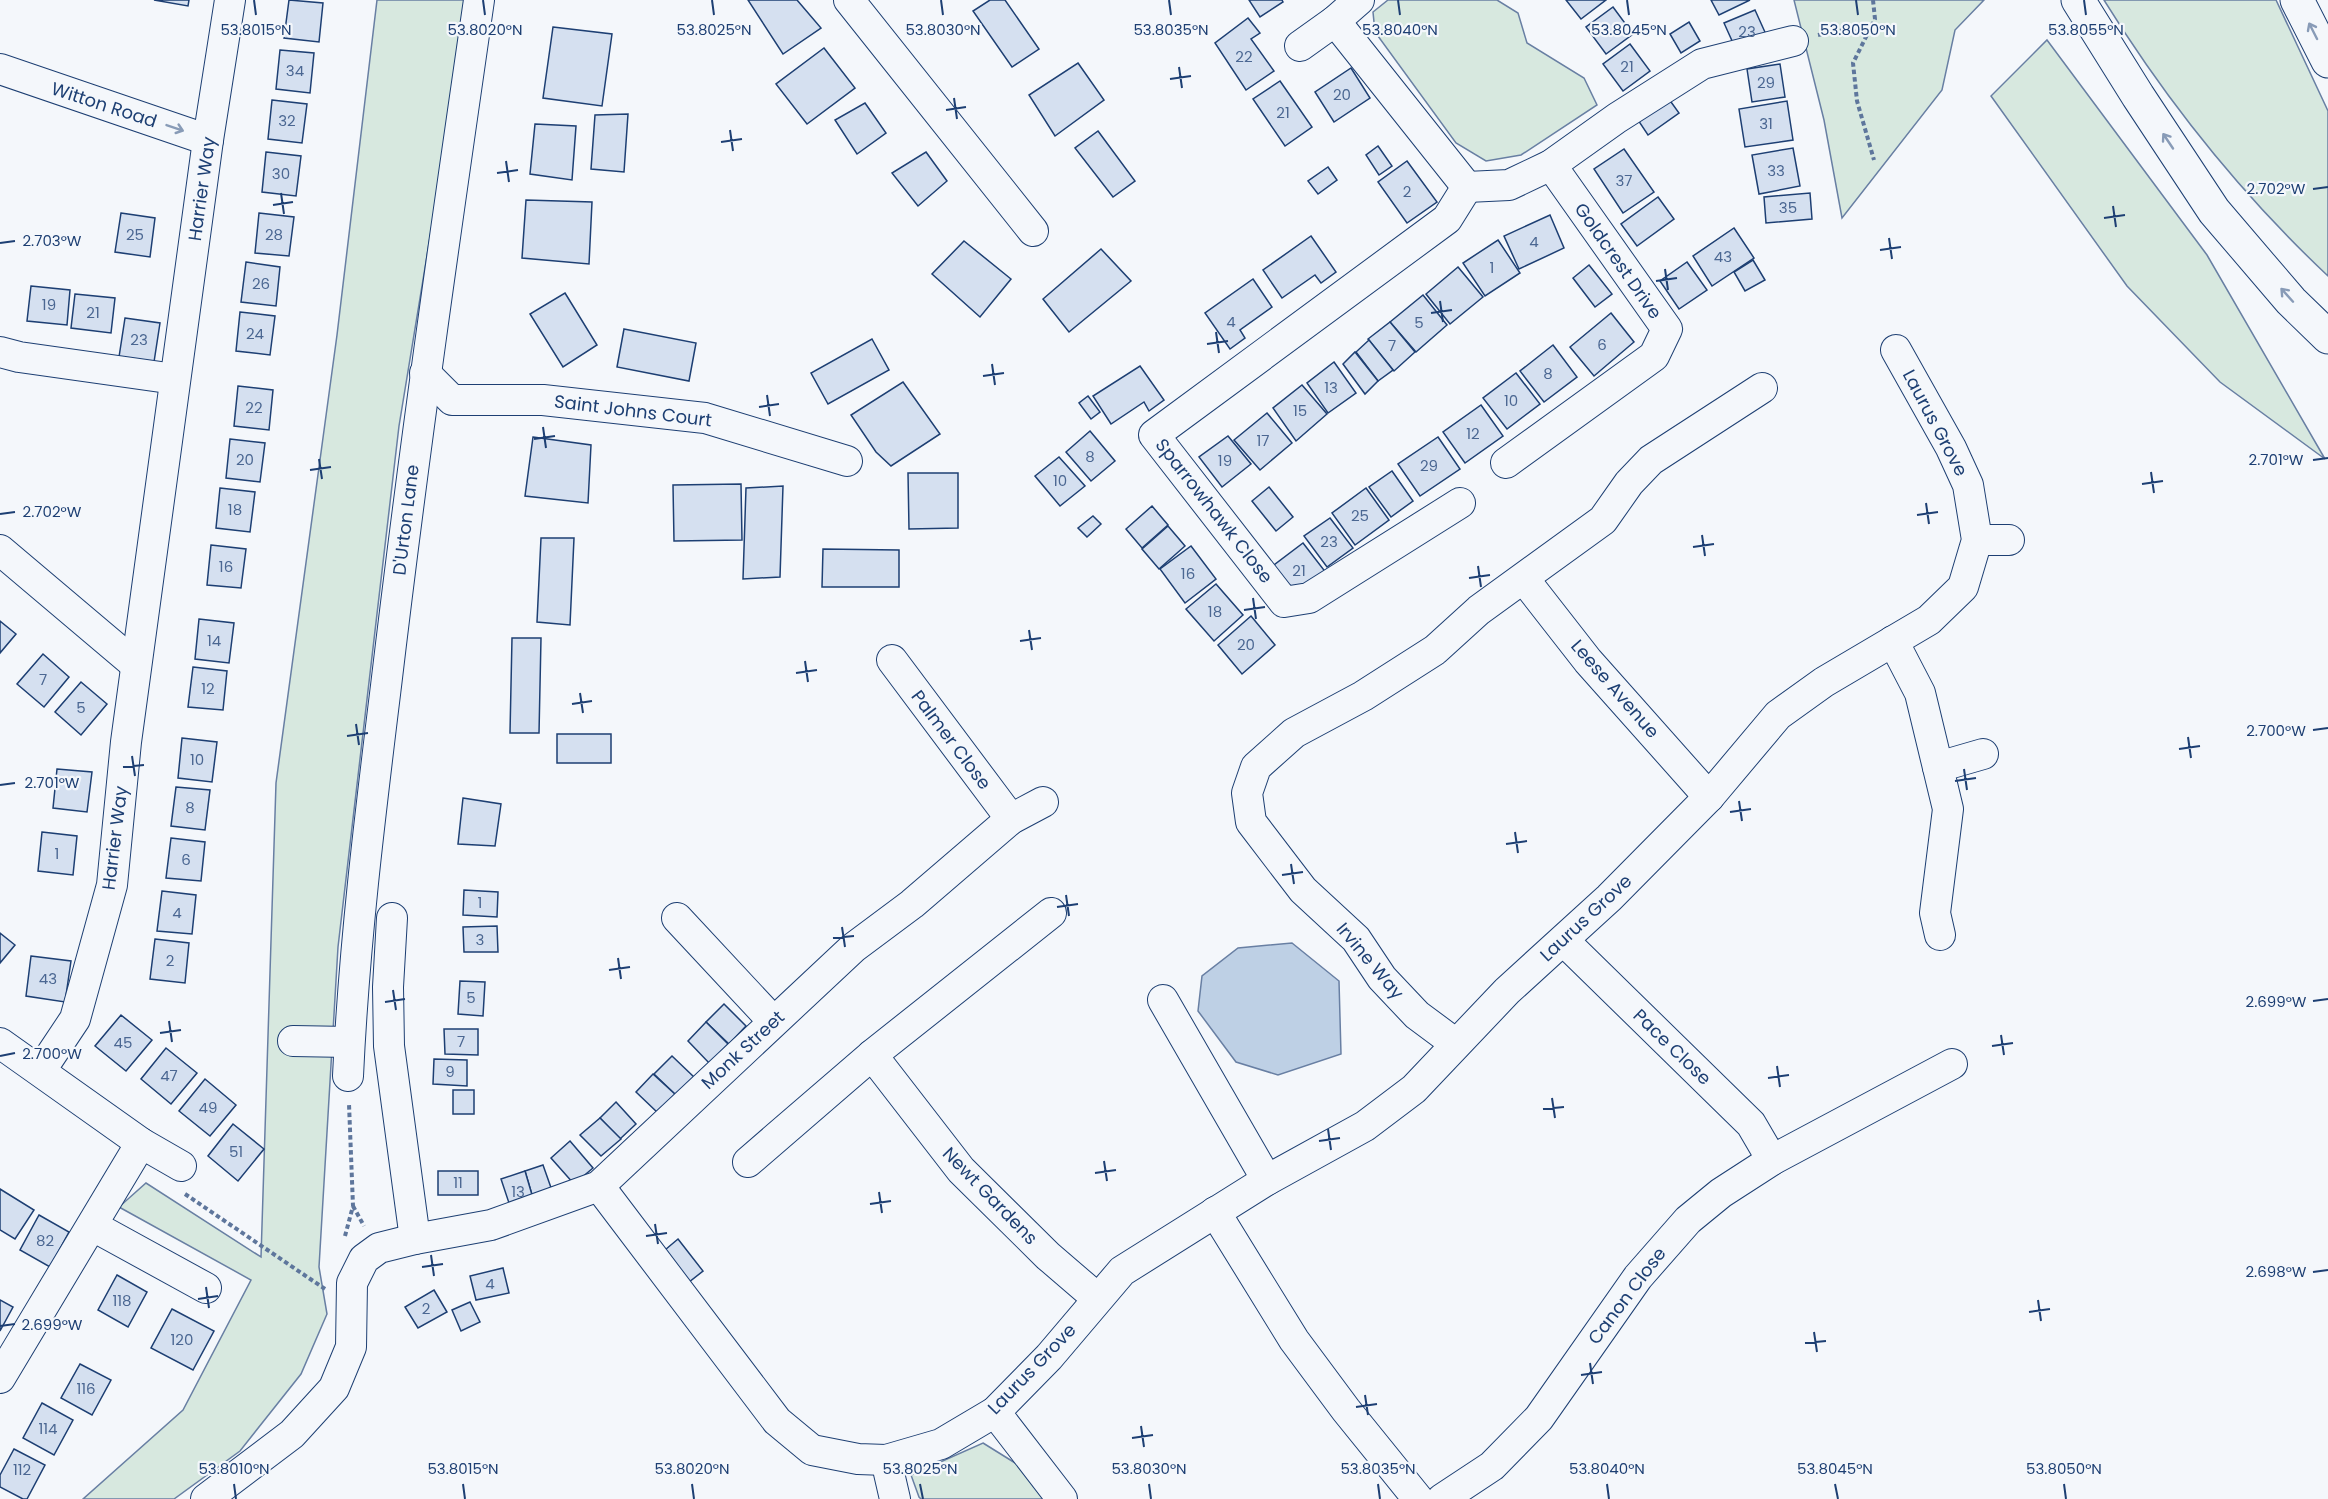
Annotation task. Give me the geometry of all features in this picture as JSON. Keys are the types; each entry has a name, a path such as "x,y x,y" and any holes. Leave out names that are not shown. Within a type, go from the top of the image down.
{"highway":[{"path":"2078,0 2214,211 2291,301 2328,337"},
{"path":"2297,0 2328,61"}],"street":[{"name":"Harrier Way","path":"41,1070 75,1018 112,885 136,665 208,140 230,0"},
{"name":"D'Urton Lane","path":"348,1076 357,929 425,373 479,0"},
{"path":"849,0 1033,231"},
{"path":"1300,46 1335,21 1359,0"},
{"path":"1335,21 1467,188 1509,185 1551,165 1617,118 1702,64 1793,41"},
{"name":"Witton Road","path":"0,69 208,140"},
{"name":"Goldcrest Drive","path":"1506,463 1654,356 1667,329 1551,165"},
{"name":"Sparrowhawk Close","path":"1460,503 1309,598 1284,602 1154,435 1447,219 1467,188"},
{"name":"Laurus Grove","path":"599,1186 777,1421 812,1450 858,1459 886,1461 941,1444 994,1412 1049,1358 1122,1271 1267,1180 1365,1126 1413,1089 1507,991 1564,941 1709,797 1778,715 1824,682 1929,620 1963,587 1977,540 1968,485 1951,448 1896,350"},
{"path":"0,352 19,357 175,379"},
{"name":"Saint Johns Court","path":"425,373 452,400 543,400 705,418 847,461"},
{"path":"1524,579 1603,520 1629,483 1651,459 1762,388"},
{"path":"1977,540 2009,540"},
{"path":"0,550 136,665"},
{"name":"Irvine Way","path":"1456,1044 1417,1015 1382,978 1356,939 1303,890 1251,822 1247,793 1256,767 1294,733 1363,696 1435,650 1479,610 1524,579"},
{"name":"Leese Avenue","path":"1524,579 1588,661 1709,797"},
{"path":"1893,641 1920,693 1948,809 1935,913 1940,935"},
{"name":"Palmer Close","path":"892,660 1011,819"},
{"path":"1938,768 1983,754"},
{"name":"Monk Street","path":"206,1499 292,1434 334,1388 351,1347 352,1283 364,1259 379,1248 491,1225 599,1186 853,948 912,904 1011,819 1043,802"},
{"path":"748,1162 872,1055 1051,913"},
{"path":"392,918 388,987 389,1046 415,1239"},
{"path":"677,918 773,1021"},
{"name":"Pace Close","path":"1564,941 1750,1124 1772,1160"},
{"path":"1163,1000 1267,1180"},
{"path":"293,1041 349,1042"},
{"path":"0,1043 141,1143 181,1166"},
{"name":"Newt Gardens","path":"872,1055 961,1170 1048,1256 1097,1298"},
{"path":"1772,1160 1952,1064"},
{"path":"0,1378 141,1143"},
{"name":"Canon Close","path":"1442,1499 1492,1466 1539,1418 1638,1276 1688,1220 1721,1192 1772,1160"},
{"path":"1215,1212 1294,1340 1418,1499"},
{"path":"93,1226 206,1288"},
{"path":"994,1412 1062,1499"},
{"path":"886,1461 895,1499"}],"path":[{"path":"1873,0 1875,19 1853,63 1857,101 1874,160"},
{"path":"1793,41 1843,30 1868,33"},
{"path":"344,1240 353,1206 348,1076"}],"shaded area":[{"path":"377,0 469,0 399,426 338,947 319,1267 327,1314 301,1374 240,1451 174,1499 83,1499 183,1410 251,1280 119,1207 146,1183 261,1257 276,783 337,335"},
{"path":"1388,0 1497,0 1518,13 1527,43 1584,78 1597,105 1521,155 1486,161 1456,143 1375,32 1373,12"},
{"path":"1794,0 1984,0 1955,30 1942,90 1842,218 1824,120"},
{"path":"2104,0 2276,0 2328,111 2328,276 2265,213 2207,145 2153,74"},
{"path":"2047,40 2207,255 2325,459 2220,382 2127,286 1991,96"},
{"path":"983,1443 1020,1466 1044,1499 921,1499 919,1497 911,1475"}],"water":[{"path":"1292,943 1339,981 1341,1054 1278,1075 1236,1062 1198,1011 1202,976 1238,948"}],"building":[{"path":"154,0 189,0 188,6"},
{"path":"289,0 323,3 319,42 284,38"},
{"path":"748,0 797,0 821,28 783,54"},
{"path":"990,0 1005,0 1039,49 1012,67 973,11"},
{"path":"1249,0 1282,0 1283,2 1260,17"},
{"path":"1566,0 1606,0 1581,19"},
{"path":"1711,0 1750,0 1719,15"},
{"path":"1613,7 1633,34 1606,54 1586,27"},
{"path":"1755,10 1769,41 1738,54 1724,23"},
{"path":"1248,18 1260,33 1251,39 1274,71 1246,90 1215,43"},
{"path":"1689,22 1700,41 1681,53 1670,34"},
{"path":"553,27 612,34 602,106 543,98"},
{"path":"1630,44 1650,71 1623,91 1603,64"},
{"path":"824,48 855,88 807,124 776,84"},
{"path":"280,50 314,53 310,93 276,89"},
{"path":"1078,63 1104,100 1055,136 1029,95"},
{"path":"1780,64 1785,97 1752,102 1747,69"},
{"path":"1351,68 1370,98 1334,122 1315,92"},
{"path":"1280,81 1312,127 1285,146 1253,99"},
{"path":"1666,95 1679,113 1648,135 1636,117"},
{"path":"272,100 307,104 302,143 268,139"},
{"path":"1787,101 1793,140 1745,147 1739,109"},
{"path":"865,103 886,133 857,154 835,120"},
{"path":"628,114 624,172 591,169 595,115"},
{"path":"535,124 576,126 572,180 530,174"},
{"path":"1098,131 1135,181 1113,197 1075,148"},
{"path":"1378,146 1392,166 1379,175 1366,155"},
{"path":"1793,148 1800,186 1759,194 1752,155"},
{"path":"1624,149 1654,192 1623,213 1594,169"},
{"path":"266,152 301,156 296,196 262,192"},
{"path":"926,152 947,181 918,206 892,173"},
{"path":"1407,161 1437,202 1407,223 1378,182"},
{"path":"1328,167 1337,180 1318,194 1308,181"},
{"path":"1810,193 1812,219 1766,223 1764,197"},
{"path":"1658,197 1674,219 1637,246 1621,224"},
{"path":"526,200 592,202 589,264 522,258"},
{"path":"121,213 155,218 150,257 115,252"},
{"path":"259,213 294,217 289,256 255,253"},
{"path":"1550,215 1564,248 1519,269 1504,236"},
{"path":"1734,228 1754,258 1712,286 1693,256"},
{"path":"1311,236 1336,272 1321,283 1315,275 1282,298 1263,270"},
{"path":"1498,240 1520,273 1485,296 1463,263"},
{"path":"964,241 1011,279 980,317 932,274"},
{"path":"1101,249 1131,281 1069,332 1043,299"},
{"path":"1753,260 1765,280 1745,291 1734,272"},
{"path":"246,262 280,267 276,306 241,302"},
{"path":"1687,262 1707,290 1679,309 1660,281"},
{"path":"1589,265 1612,294 1595,307 1573,278"},
{"path":"1458,267 1483,297 1450,324 1426,294"},
{"path":"1253,279 1272,307 1240,330 1245,338 1230,349 1205,313"},
{"path":"31,286 70,290 67,325 27,321"},
{"path":"565,293 597,345 563,367 530,314"},
{"path":"75,294 115,298 111,333 71,328"},
{"path":"1423,295 1447,325 1416,352 1390,322"},
{"path":"240,312 275,316 270,355 236,351"},
{"path":"1611,313 1634,342 1594,376 1570,347"},
{"path":"125,318 160,323 154,362 119,357"},
{"path":"1390,322 1415,352 1394,371 1368,339"},
{"path":"624,329 696,343 689,381 617,367"},
{"path":"872,339 889,370 828,404 811,373"},
{"path":"1369,340 1393,370 1378,381 1356,352"},
{"path":"1553,345 1577,377 1544,402 1520,371"},
{"path":"1355,352 1378,381 1365,394 1343,364"},
{"path":"1334,362 1356,393 1328,413 1307,383"},
{"path":"1140,366 1164,400 1149,411 1144,402 1111,424 1093,396"},
{"path":"1516,373 1540,404 1507,429 1483,398"},
{"path":"903,382 940,434 891,466 876,452 851,415"},
{"path":"1302,385 1327,414 1296,441 1273,408"},
{"path":"238,386 273,390 269,430 234,426"},
{"path":"1088,396 1100,412 1091,419 1079,403"},
{"path":"1481,405 1503,436 1465,463 1443,432"},
{"path":"1267,413 1292,443 1260,470 1234,440"},
{"path":"1090,431 1115,461 1091,481 1066,452"},
{"path":"1228,436 1251,464 1222,487 1199,457"},
{"path":"533,437 591,445 588,503 525,496"},
{"path":"1438,437 1460,469 1420,496 1398,464"},
{"path":"230,439 265,443 260,482 226,478"},
{"path":"1059,457 1085,486 1060,506 1035,476"},
{"path":"1392,471 1413,501 1391,517 1369,487"},
{"path":"908,473 958,473 958,528 909,529"},
{"path":"741,484 742,540 674,541 673,485"},
{"path":"783,486 780,577 743,579 746,488"},
{"path":"1269,487 1293,517 1276,531 1252,501"},
{"path":"220,488 255,492 250,532 216,528"},
{"path":"1366,488 1389,520 1355,545 1332,513"},
{"path":"1152,506 1168,525 1142,548 1126,529"},
{"path":"1093,516 1101,524 1087,537 1078,528"},
{"path":"1330,518 1353,548 1327,567 1304,536"},
{"path":"1168,526 1185,546 1159,569 1142,549"},
{"path":"541,538 574,538 570,625 537,622"},
{"path":"1303,543 1327,574 1293,599 1270,568"},
{"path":"211,545 246,549 241,588 207,585"},
{"path":"1191,546 1216,579 1185,603 1160,569"},
{"path":"823,549 899,550 899,587 822,587"},
{"path":"1216,584 1243,615 1214,641 1186,609"},
{"path":"1251,616 1275,645 1242,674 1218,645"},
{"path":"199,619 234,623 229,663 195,659"},
{"path":"0,621 16,634 0,653"},
{"path":"512,638 541,638 539,733 510,733"},
{"path":"43,654 69,677 44,707 17,684"},
{"path":"193,667 227,671 223,710 188,707"},
{"path":"81,682 107,704 81,735 55,712"},
{"path":"557,734 611,734 611,763 557,763"},
{"path":"182,738 217,742 212,782 178,778"},
{"path":"57,769 92,772 87,812 53,808"},
{"path":"176,787 210,790 205,830 171,826"},
{"path":"463,798 501,804 495,846 458,844"},
{"path":"42,832 77,836 73,875 38,871"},
{"path":"171,838 205,842 201,881 166,878"},
{"path":"464,890 498,892 497,917 463,915"},
{"path":"162,891 196,895 192,934 157,931"},
{"path":"497,926 498,952 464,952 463,927"},
{"path":"0,933 15,945 0,963"},
{"path":"155,939 189,943 185,983 150,979"},
{"path":"31,956 71,961 65,1002 26,996"},
{"path":"460,981 485,982 483,1016 458,1014"},
{"path":"724,1004 746,1026 729,1044 706,1022"},
{"path":"121,1015 152,1040 126,1071 95,1046"},
{"path":"706,1022 728,1044 710,1064 688,1041"},
{"path":"444,1029 478,1029 478,1055 445,1054"},
{"path":"166,1048 197,1073 171,1104 141,1079"},
{"path":"672,1056 695,1078 677,1096 654,1074"},
{"path":"434,1059 467,1060 467,1086 433,1084"},
{"path":"653,1074 677,1096 658,1113 636,1092"},
{"path":"205,1079 236,1105 210,1136 179,1111"},
{"path":"453,1090 474,1090 474,1114 453,1114"},
{"path":"616,1102 636,1124 620,1139 600,1118"},
{"path":"600,1118 621,1139 601,1156 580,1135"},
{"path":"233,1124 264,1149 238,1181 208,1156"},
{"path":"570,1141 593,1168 574,1184 551,1158"},
{"path":"543,1165 555,1199 535,1205 525,1171"},
{"path":"438,1171 478,1171 478,1195 438,1195"},
{"path":"525,1171 535,1205 512,1212 501,1179"},
{"path":"0,1189 34,1210 15,1239 0,1230"},
{"path":"39,1215 69,1232 50,1267 20,1250"},
{"path":"678,1239 703,1271 684,1286 659,1255"},
{"path":"503,1268 509,1293 476,1300 470,1276"},
{"path":"117,1275 147,1292 128,1327 98,1310"},
{"path":"434,1290 447,1312 418,1328 405,1307"},
{"path":"0,1300 13,1307 0,1331"},
{"path":"470,1302 480,1322 461,1331 452,1310"},
{"path":"172,1309 214,1331 193,1370 151,1348"},
{"path":"80,1364 111,1380 92,1415 61,1398"},
{"path":"42,1403 73,1420 54,1455 23,1438"},
{"path":"14,1449 45,1465 27,1499 0,1487 0,1475"}]}
